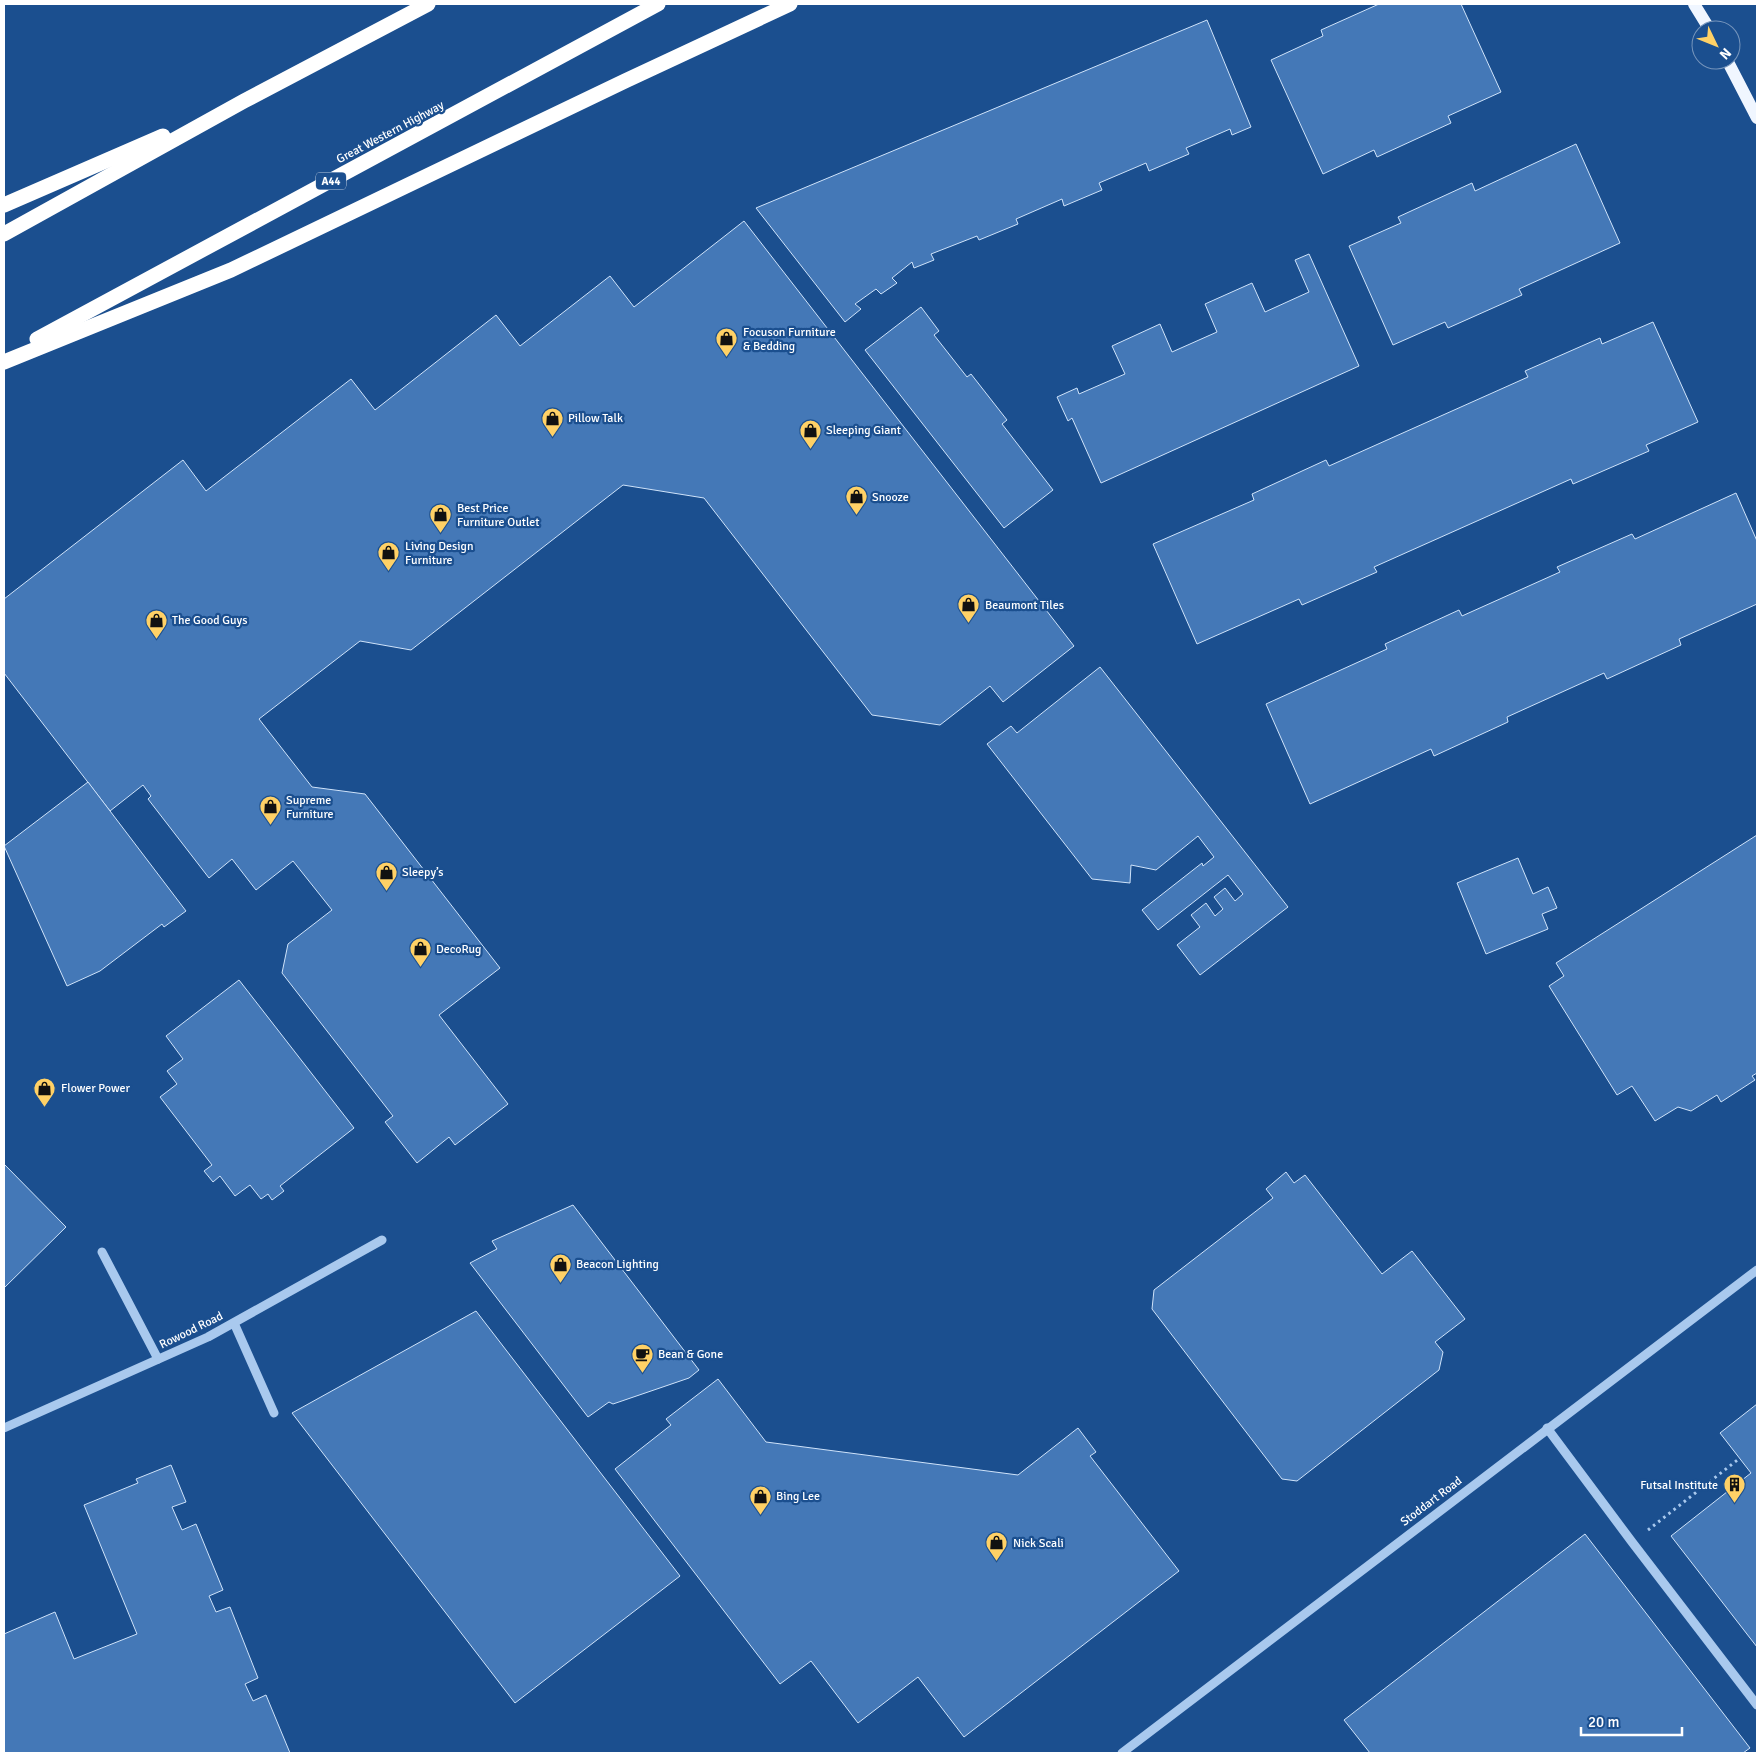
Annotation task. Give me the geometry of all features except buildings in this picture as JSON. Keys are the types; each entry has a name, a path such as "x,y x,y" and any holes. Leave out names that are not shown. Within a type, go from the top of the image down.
{"highway":[{"path":"4,234 244,101 428,4"},
{"name":"Great Western Highway","path":"4,357 658,4"},
{"path":"4,362 231,270 616,85 790,4"},
{"path":"4,204 244,101"}],"main road":[{"path":"1694,4 1704,20"},
{"path":"1732,70 1757,118"}],"street":[{"name":"Rowood Road","path":"4,1428 208,1337 382,1240"},
{"path":"102,1252 158,1359"},
{"name":"Stoddart Road","path":"1122,1753 1757,1270"},
{"path":"234,1323 274,1413"},
{"path":"1547,1428 1757,1705"}],"path":[{"path":"1632,1542 1740,1458"}],"place":[{"name":"Focuson Furniture & Bedding","path":"727,358"},
{"name":"Pillow Talk","path":"552,437"},
{"name":"Sleeping Giant","path":"810,449"},
{"name":"Snooze","path":"856,516"},
{"name":"Best Price Furniture Outlet","path":"441,534"},
{"name":"Living Design Furniture","path":"389,572"},
{"name":"Beaumont Tiles","path":"969,624"},
{"name":"The Good Guys","path":"156,639"},
{"name":"Supreme Furniture","path":"270,826"},
{"name":"Sleepy’s","path":"386,891"},
{"name":"DecoRug","path":"420,968"},
{"name":"Flower Power","path":"45,1107"},
{"name":"Beacon Lighting","path":"560,1283"},
{"name":"Bean & Gone","path":"642,1373"},
{"name":"Futsal Institute","path":"1734,1504"},
{"name":"Bing Lee","path":"760,1515"},
{"name":"Nick Scali","path":"997,1562"}]}
